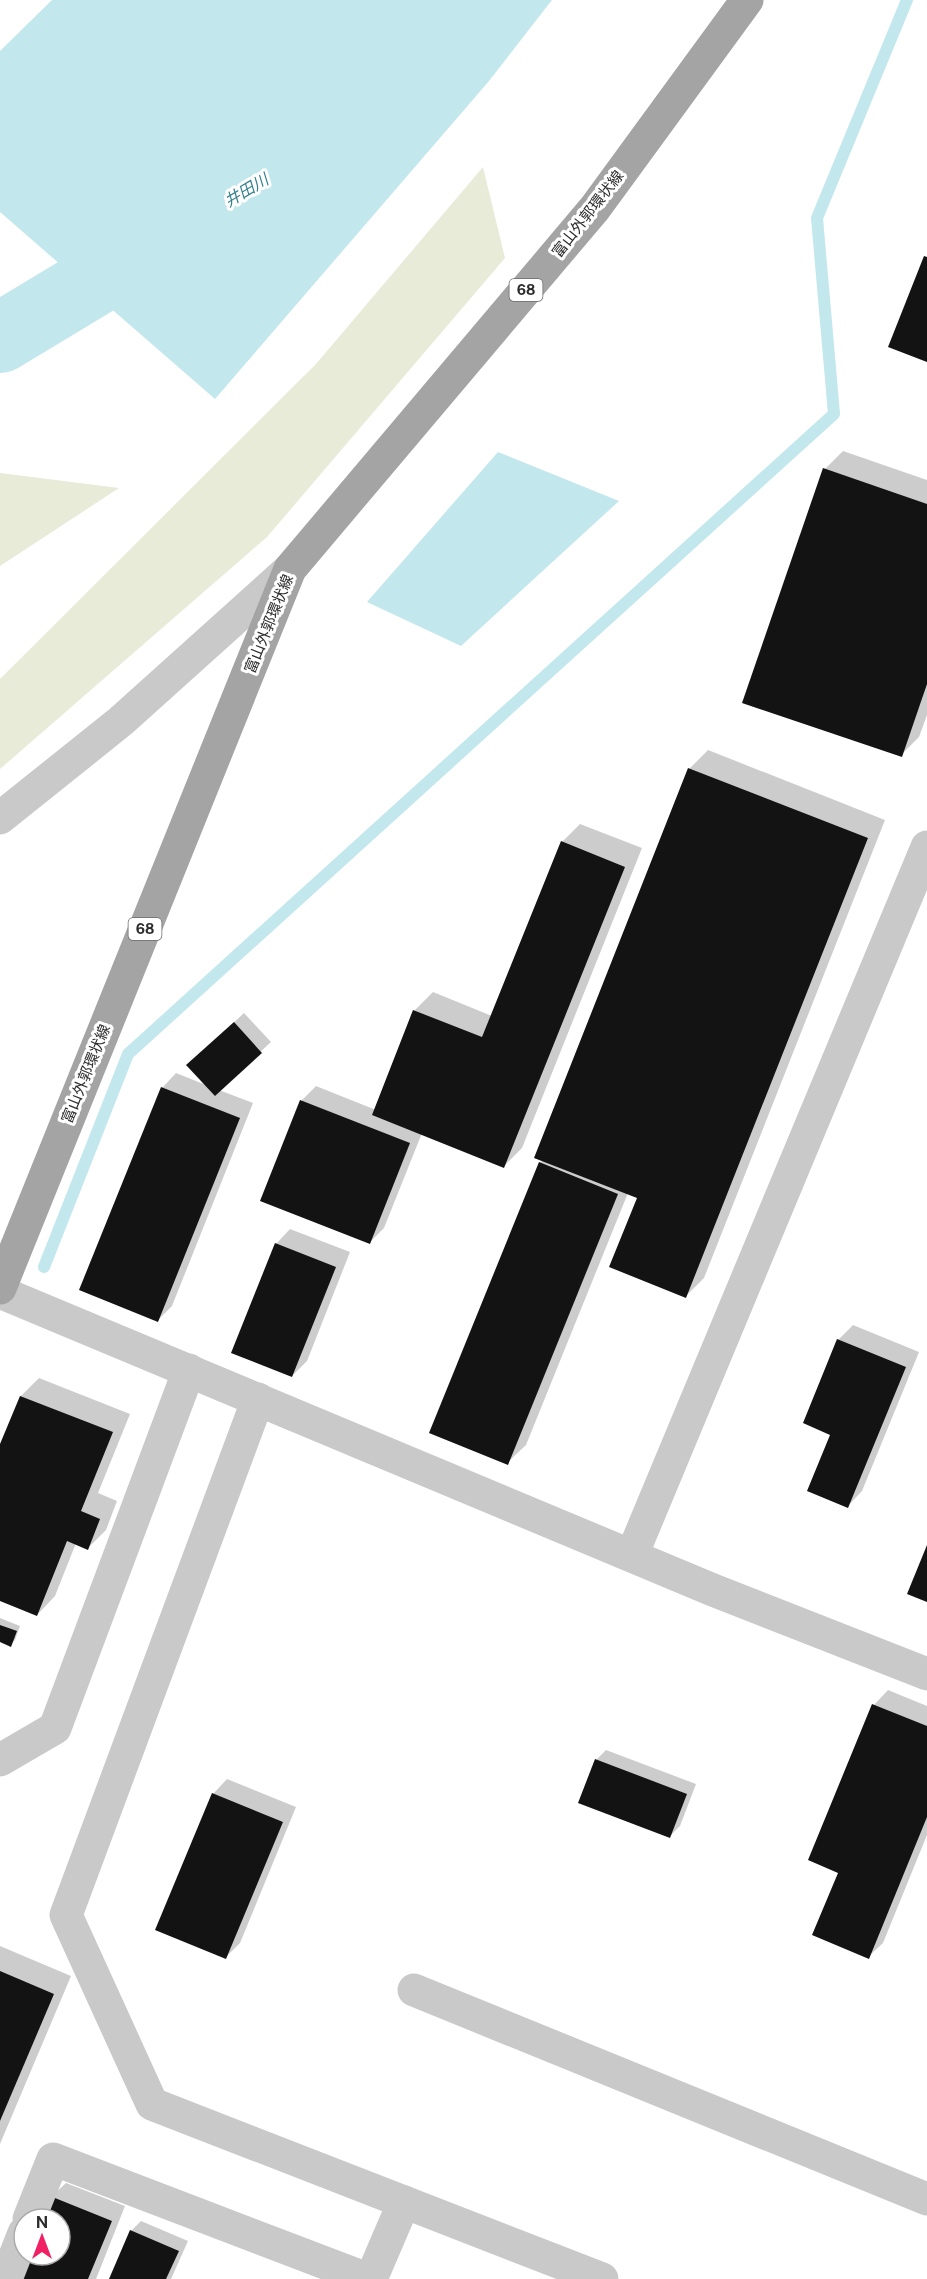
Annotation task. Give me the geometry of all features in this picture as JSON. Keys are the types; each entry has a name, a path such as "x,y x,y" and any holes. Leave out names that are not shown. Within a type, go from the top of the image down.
{"main road":[{"name":"富山外郭環状線","path":"0,1290 290,569 596,208 747,0"}],"street":[{"path":"0,818 121,721 290,569"},
{"path":"632,1555 927,847"},
{"path":"0,1290 713,1590 927,1674"},
{"path":"0,1760 55,1728 189,1370"},
{"path":"258,1399 66,1915 152,2104 602,2279"},
{"path":"414,1990 927,2199"},
{"path":"34,2207 52,2159 367,2279"},
{"path":"371,2279 404,2202"},
{"path":"6,2279 12,2264"}],"green space":[{"path":"483,167 505,258 267,537 0,769 0,679 316,364"},
{"path":"0,473 119,488 0,566"}],"water":[{"path":"52,0 552,0 489,81 215,399 0,212 0,51"},
{"path":"498,452 619,501 461,646 367,602"}],"building":[{"path":"924,256 927,257 927,362 888,347"},
{"path":"823,468 927,504 927,684 902,757 742,703"},
{"path":"688,768 868,838 686,1298 609,1267 637,1198 534,1158"},
{"path":"561,841 625,867 504,1168 372,1115 413,1010 482,1037"},
{"path":"234,1022 262,1053 215,1096 186,1065"},
{"path":"161,1087 240,1118 158,1322 79,1290"},
{"path":"300,1100 410,1143 370,1244 260,1201"},
{"path":"539,1162 618,1194 508,1465 429,1433"},
{"path":"275,1243 336,1267 292,1377 231,1353"},
{"path":"837,1339 906,1367 848,1508 807,1491 830,1435 803,1423"},
{"path":"20,1396 113,1432 81,1511 100,1519 88,1550 67,1541 37,1616 0,1601 0,1444"},
{"path":"927,1545 927,1602 907,1594"},
{"path":"0,1625 17,1631 11,1647 0,1642"},
{"path":"872,1704 927,1726 927,1817 869,1959 812,1935 838,1873 808,1860"},
{"path":"595,1759 687,1794 670,1838 578,1803"},
{"path":"212,1793 283,1822 226,1959 155,1930"},
{"path":"0,1971 54,1994 0,2121"},
{"path":"50,2196 112,2221 88,2279 16,2279 21,2267 72,2267 72,2207 46,2207"},
{"path":"130,2230 179,2251 166,2279 109,2279"}],"waterway":[{"path":"44,1267 128,1054 834,414 817,218 907,0"},
{"name":"井田川","path":"0,338 169,236"}]}
